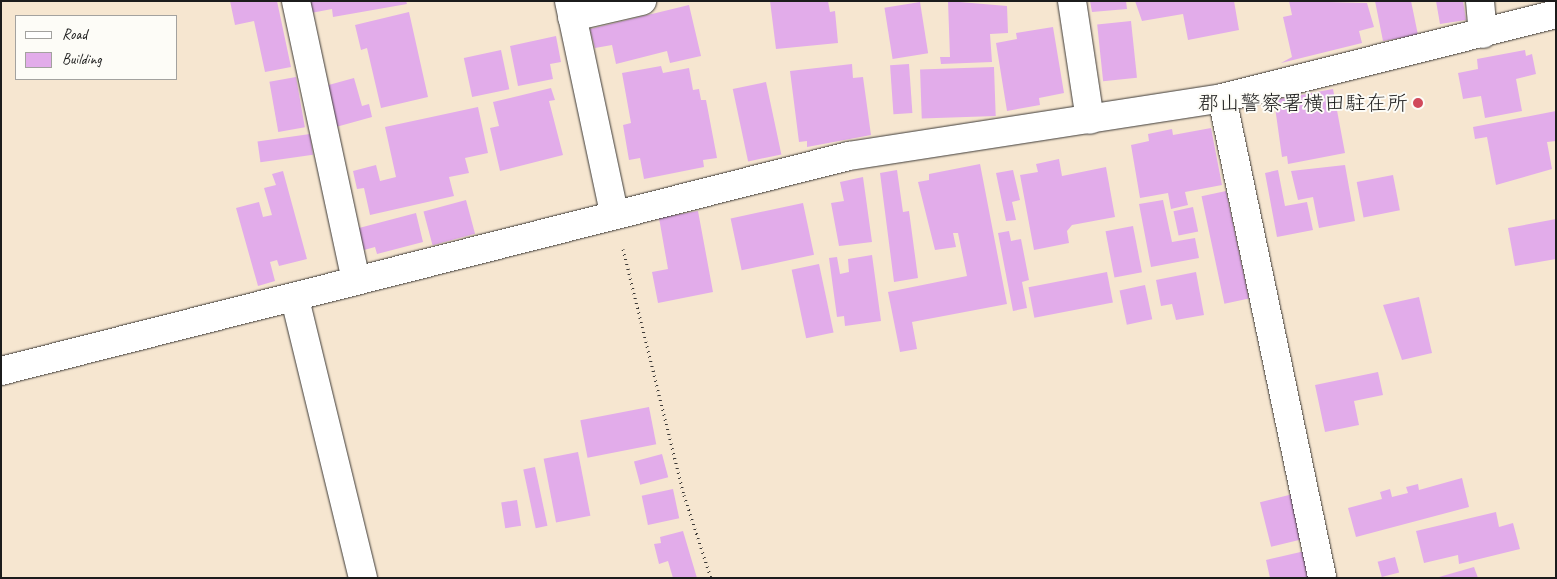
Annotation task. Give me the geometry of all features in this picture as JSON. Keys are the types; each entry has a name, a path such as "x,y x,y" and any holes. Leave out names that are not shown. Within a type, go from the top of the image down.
{"street":[{"path":"296,1 356,280"},
{"path":"614,212 570,9 642,1"},
{"path":"1072,1 1090,120"},
{"path":"1480,1 1483,34"},
{"path":"1,371 295,299 356,280 614,212 848,156 1090,120 1222,98 1483,34 1556,14"},
{"path":"1222,98 1322,578"},
{"path":"295,299 363,578"}],"path":[{"path":"614,212 684,495 711,578"}],"building":[{"path":"230,1 277,1 291,67 265,72 254,21 235,25"},
{"path":"309,1 406,1 407,4 333,17 332,9 311,13"},
{"path":"770,1 828,1 830,12 835,11 838,43 776,49"},
{"path":"948,1 1007,6 1008,33 990,34 992,62 941,64 940,57 950,57"},
{"path":"1090,1 1126,1 1127,9 1092,12"},
{"path":"1135,1 1234,1 1239,30 1188,40 1183,14 1142,21"},
{"path":"1289,1 1367,3 1374,27 1359,31 1362,43 1281,63 1292,57 1283,17 1292,15"},
{"path":"1375,1 1411,1 1418,35 1383,41"},
{"path":"1436,1 1463,1 1466,20 1440,24"},
{"path":"920,2 928,53 893,59 884,8"},
{"path":"689,5 701,56 670,63 667,51 616,64 612,45 595,48 590,29"},
{"path":"409,12 428,97 381,108 367,48 361,50 355,25"},
{"path":"1131,21 1137,78 1103,81 1097,25"},
{"path":"1053,27 1064,93 1039,98 1040,105 1007,111 996,43 1017,39 1016,33"},
{"path":"556,36 561,62 550,64 553,79 518,86 510,46"},
{"path":"501,50 509,89 472,97 464,58"},
{"path":"1525,50 1526,56 1532,54 1536,74 1516,79 1522,111 1485,118 1481,96 1463,99 1458,73 1478,69 1477,59"},
{"path":"852,64 853,78 863,77 871,135 807,147 807,141 799,142 790,71"},
{"path":"909,64 912,113 893,114 890,65"},
{"path":"661,66 663,73 689,68 693,90 699,89 701,100 706,100 717,158 703,160 704,167 644,179 640,158 629,160 623,125 631,123 622,73"},
{"path":"994,67 996,116 922,119 920,70"},
{"path":"296,77 305,127 278,132 269,82"},
{"path":"354,78 362,106 369,104 372,117 336,127 325,86"},
{"path":"766,82 781,154 748,161 733,89"},
{"path":"551,88 555,100 549,101 563,155 500,171 490,128 499,126 493,102"},
{"path":"1333,89 1345,153 1288,164 1287,156 1282,157 1274,100"},
{"path":"478,107 488,153 465,158 469,173 449,177 454,196 370,215 364,188 357,189 353,171 376,165 380,181 396,177 385,127"},
{"path":"1556,111 1556,141 1547,142 1552,169 1496,185 1487,137 1475,139 1473,127"},
{"path":"1211,128 1222,185 1185,192 1188,205 1171,209 1168,193 1140,198 1131,145 1149,141 1148,134 1172,129 1173,135"},
{"path":"310,134 313,155 260,162 258,141"},
{"path":"1059,159 1062,176 1106,167 1115,217 1072,225 1067,231 1069,243 1034,250 1020,175 1038,172 1036,164"},
{"path":"980,164 1007,304 912,322 917,349 900,352 888,292 967,276 958,233 953,233 956,247 935,250 918,182 929,180 929,174"},
{"path":"1345,165 1355,221 1319,228 1313,197 1298,200 1291,171"},
{"path":"897,170 903,212 909,211 918,278 894,282 880,173"},
{"path":"1013,170 1020,200 1012,202 1016,220 1006,221 996,173"},
{"path":"1278,170 1285,206 1307,202 1313,230 1277,237 1265,173"},
{"path":"283,171 307,259 279,266 277,260 270,262 275,281 258,286 236,208 259,202 263,217 272,215 264,188 276,185 272,174"},
{"path":"1393,175 1400,210 1364,217 1357,182"},
{"path":"863,177 872,242 839,246 831,203 844,201 840,182"},
{"path":"1226,191 1249,299 1224,304 1202,196"},
{"path":"466,200 475,234 433,245 423,211"},
{"path":"1163,200 1172,242 1195,238 1199,258 1151,267 1139,204"},
{"path":"803,203 814,255 742,270 731,218"},
{"path":"1193,207 1198,231 1179,236 1173,211"},
{"path":"698,211 713,292 658,303 652,272 668,269 659,218"},
{"path":"416,213 423,242 377,254 375,247 364,250 359,228"},
{"path":"1556,219 1556,259 1515,266 1508,228"},
{"path":"1133,226 1142,272 1114,277 1106,231"},
{"path":"1009,231 1011,241 1021,239 1029,280 1022,282 1027,308 1013,311 998,233"},
{"path":"872,255 881,321 845,326 844,316 837,317 829,258 837,257 840,274 849,272 848,259"},
{"path":"819,264 834,332 806,338 792,270"},
{"path":"1107,272 1113,302 1034,318 1028,287"},
{"path":"1196,272 1204,315 1176,320 1172,304 1161,306 1156,280"},
{"path":"1145,285 1152,319 1127,325 1120,290"},
{"path":"1419,297 1432,353 1402,360 1383,305"},
{"path":"1378,372 1383,395 1354,401 1359,425 1325,432 1315,385"},
{"path":"649,407 656,444 588,458 580,420"},
{"path":"578,452 590,516 556,522 544,459"},
{"path":"662,454 668,477 640,485 634,462"},
{"path":"535,467 547,526 536,528 523,469"},
{"path":"1462,478 1469,507 1356,537 1348,508 1382,499 1380,492 1390,489 1392,497 1408,493 1406,487 1418,484 1419,490"},
{"path":"673,489 679,518 648,525 642,496"},
{"path":"1293,494 1304,539 1271,547 1260,502"},
{"path":"517,500 521,526 505,528 501,503"},
{"path":"1496,512 1499,527 1513,523 1520,549 1459,564 1458,555 1424,563 1416,531"},
{"path":"683,531 697,578 673,578 668,561 659,564 654,544 661,543 660,537"},
{"path":"1305,551 1311,578 1270,578 1266,560"},
{"path":"1395,557 1399,572 1382,577 1378,562"},
{"path":"1474,567 1478,578 1439,578 1439,577"}],"place":[{"name":"郡山警察署横田駐在所","path":"1418,103"}]}
